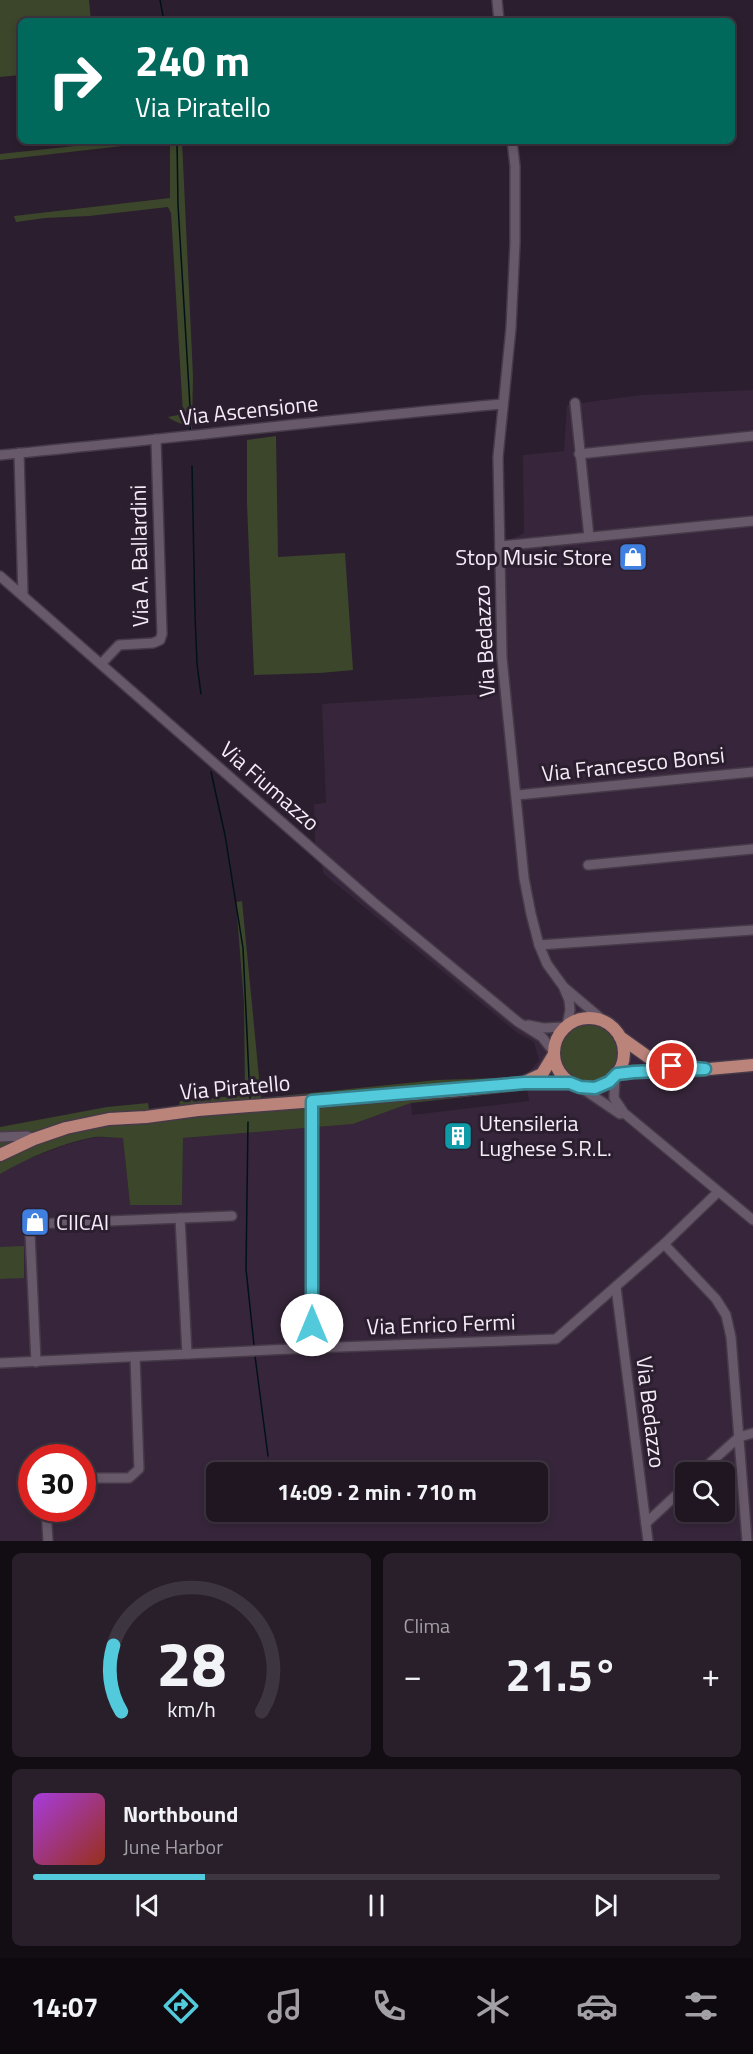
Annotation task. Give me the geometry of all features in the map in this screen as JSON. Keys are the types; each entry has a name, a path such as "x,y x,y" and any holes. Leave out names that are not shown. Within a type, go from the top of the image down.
{"main road":[{"path":"705,1069 660,1063 640,1053 604,1021 588,1017 566,1026 559,1034 553,1053 557,1069 575,1085 595,1088 616,1076 634,1072 705,1069 753,1065"},
{"path":"616,1076 621,1067 624,1052 620,1036"},
{"name":"Via Piratello","path":"515,1084 537,1078 542,1074 553,1053"},
{"name":"Via Piratello","path":"0,1155 34,1139 66,1128 109,1119 515,1084 575,1085"}],"street":[{"path":"497,0 499,18"},
{"name":"Via Bedazzo","path":"512,144 515,166 511,328 498,457 502,658 524,878 539,945 547,964 563,986 604,1021"},
{"path":"575,403 588,537"},
{"name":"Via Ascensione","path":"0,455 502,404"},
{"path":"579,454 753,436"},
{"name":"Via A. Ballardini","path":"101,664 119,645 153,643 160,640 162,634 156,440"},
{"path":"19,453 23,596"},
{"path":"500,546 753,521"},
{"name":"Via Fiumazzo","path":"0,576 373,902 518,1022 542,1037 553,1053"},
{"name":"Via Francesco Bonsi","path":"517,795 753,772"},
{"path":"588,865 753,849"},
{"path":"539,945 753,930"},
{"name":"Via Bedazzo","path":"563,986 570,1005 566,1026"},
{"name":"Via Fiumazzo","path":"518,1022 543,1028 566,1026"},
{"path":"616,1076 613,1095 615,1102 636,1125"},
{"path":"575,1085 636,1125 753,1220"},
{"path":"312,1101 312,1348"},
{"name":"Via Piratello","path":"0,1137 27,1136 34,1139"},
{"name":"Via Enrico Fermi","path":"0,1363 556,1339 664,1244 718,1192"},
{"path":"36,1362 30,1233 34,1224 232,1216"},
{"path":"180,1218 187,1354"},
{"path":"664,1244 716,1299 726,1316 731,1337 747,1541"},
{"name":"Via Bedazzo","path":"616,1287 648,1541"},
{"path":"96,1478 129,1478 139,1469 135,1357"},
{"path":"711,1462 739,1437 753,1433"},
{"path":"646,1523 675,1496"},
{"path":"47,1522 48,1541"}],"shaded area":[{"path":"753,390 753,1541 0,1541 0,1279 24,1277 24,1247 0,1247 0,1174 21,1162 68,1144 96,1137 123,1138 130,1205 182,1204 183,1138 353,1124 411,1103 412,1115 529,1101 525,1077 539,1060 534,1042 516,1032 324,874 315,843 314,804 326,803 322,704 498,693 496,546 524,533 523,455 564,451 567,405 641,395"}],"green space":[{"path":"0,0 89,0 91,18 18,18 18,75 0,77"},
{"path":"94,144 140,144 0,160 0,154"},
{"path":"170,144 182,144 193,376 192,429 168,417 183,414 171,213 168,207 16,222 14,216 170,198"},
{"path":"276,436 278,557 345,553 353,670 254,675 247,504 247,440"},
{"path":"242,901 261,1098 437,1080 525,1077 528,1090 411,1103 353,1124 183,1138 182,1205 130,1205 123,1138 94,1137 70,1143 0,1174 0,1127 107,1107 148,1103 149,1109 179,1106 180,1101 245,1095 244,1003 236,902"},
{"path":"583,1022 595,1022 611,1031 618,1041 620,1053 618,1065 611,1075 595,1084 583,1084 572,1079 563,1070 558,1059 558,1047 563,1036 572,1027"},
{"path":"24,1246 24,1278 0,1279 0,1247"}],"waterway":[{"path":"160,0 163,18"},
{"path":"177,144 178,205 190,430"},
{"path":"192,466 195,615 201,694"},
{"path":"211,772 225,835 243,948 250,1099"},
{"path":"248,1122 246,1269 254,1345"},
{"path":"255,1356 268,1456"}],"place":[{"name":"Stop Music Store","path":"633,557"},
{"name":"Utensileria Lughese S.R.L.","path":"458,1136"},
{"name":"CIICAI","path":"35,1222"}],"route":[{"path":"312,1325 312,1101 524,1083 570,1083 580,1087 595,1088 609,1082 617,1074 705,1069 672,1066"}]}
